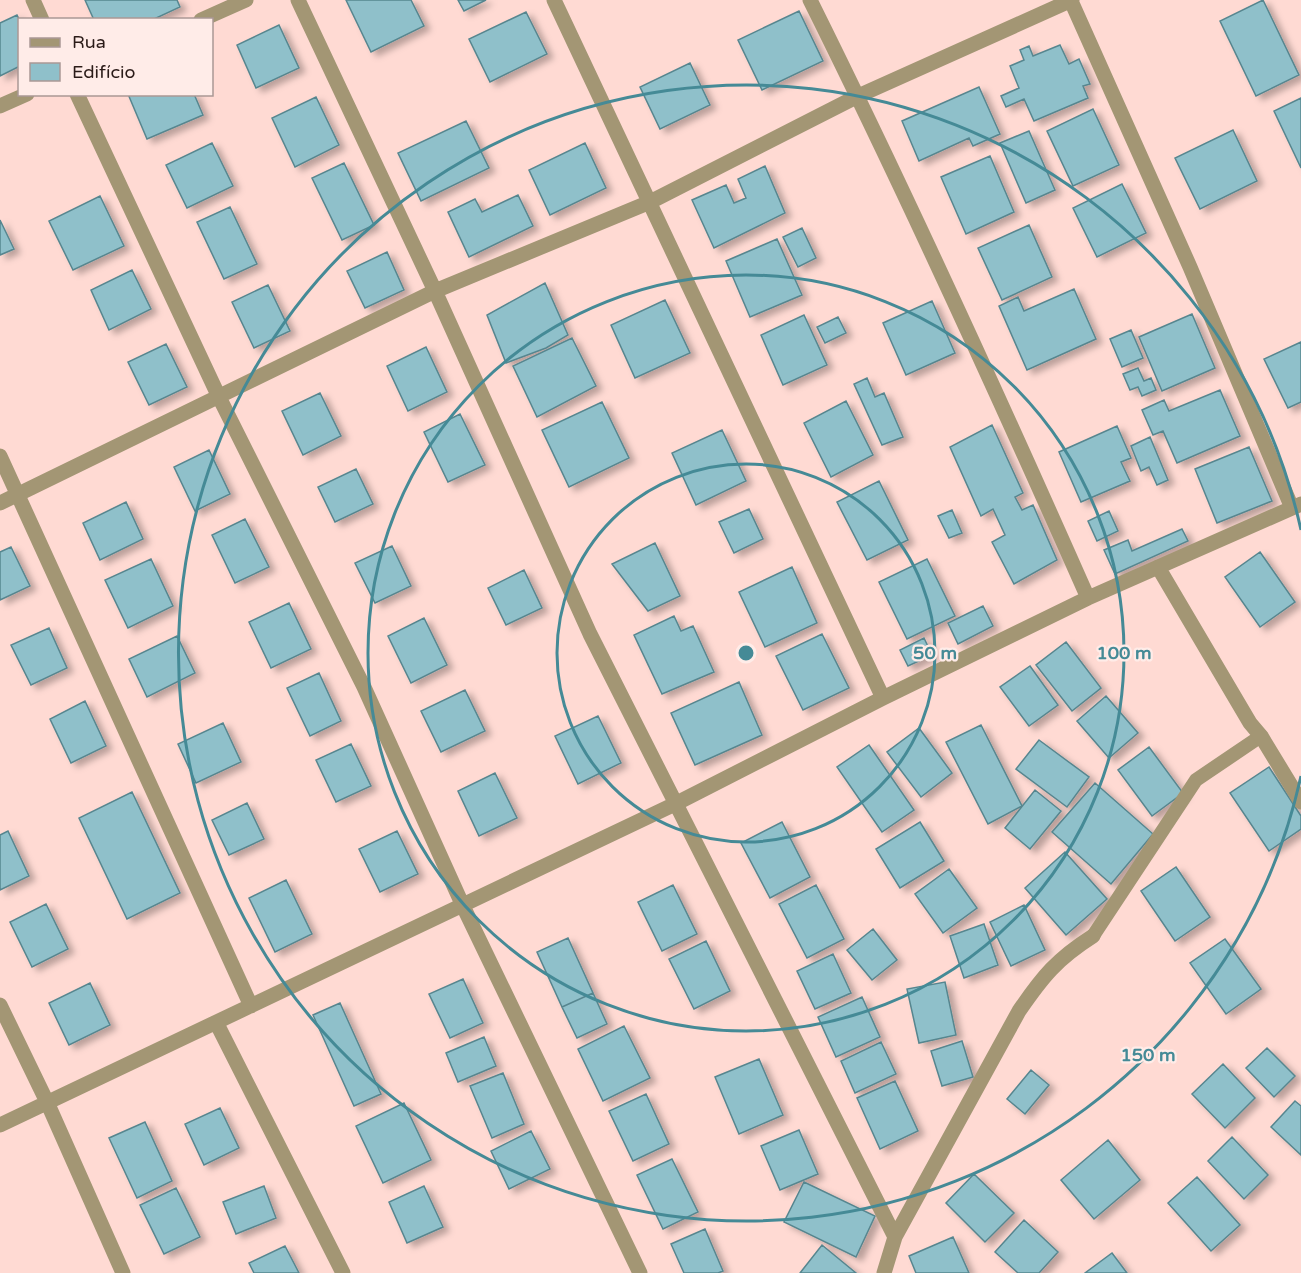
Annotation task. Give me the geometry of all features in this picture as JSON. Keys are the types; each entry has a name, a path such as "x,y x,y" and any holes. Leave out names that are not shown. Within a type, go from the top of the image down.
{"street":[{"path":"33,0 41,18"},
{"path":"206,18 246,0"},
{"path":"298,0 435,291 590,634 895,1237"},
{"path":"554,0 883,698"},
{"path":"810,0 858,96 991,380 1088,598"},
{"path":"0,503 435,291 650,202 858,96 1072,0 1296,506 1088,598 883,698 675,804 0,1125"},
{"path":"0,106 22,96"},
{"path":"78,96 219,397 364,687 463,906 640,1273"},
{"path":"0,456 251,1006"},
{"path":"1158,567 1250,723 1261,736 1301,802"},
{"path":"884,1273 895,1237 1019,1011 1041,979 1068,952 1093,936"},
{"path":"0,1005 47,1102 123,1273"},
{"path":"217,1023 343,1273"}],"lane":[{"path":"1093,936 1196,780 1261,736"}],"building":[{"path":"85,0 177,0 180,7 156,18 93,18"},
{"path":"346,0 411,0 424,26 371,52"},
{"path":"458,0 486,0 464,11"},
{"path":"1263,0 1299,75 1256,96 1220,21"},
{"path":"799,11 823,61 762,90 738,40"},
{"path":"526,12 547,54 490,82 469,39"},
{"path":"17,15 18,18 18,67 0,76 0,23"},
{"path":"279,25 299,68 256,88 237,45"},
{"path":"1060,45 1069,64 1079,59 1090,84 1083,86 1088,98 1034,121 1024,99 1006,107 1001,96 1019,88 1010,66 1024,60 1020,50 1029,46 1033,56"},
{"path":"690,63 710,105 660,129 640,87"},
{"path":"979,87 1000,134 973,146 969,138 919,161 902,121"},
{"path":"129,96 195,96 203,115 147,139"},
{"path":"316,97 339,145 295,167 272,118"},
{"path":"1301,98 1301,168 1274,111"},
{"path":"1093,109 1119,165 1073,186 1047,131"},
{"path":"466,121 489,168 421,201 398,153"},
{"path":"1233,130 1257,181 1200,209 1175,158"},
{"path":"1029,131 1055,190 1026,203 1000,143"},
{"path":"212,143 233,186 187,208 166,165"},
{"path":"585,143 606,188 550,215 529,170"},
{"path":"990,156 1014,212 966,234 941,177"},
{"path":"344,163 374,225 342,240 312,178"},
{"path":"765,166 785,213 714,248 692,200 726,185 734,203 746,198 738,179"},
{"path":"1122,184 1146,233 1097,257 1073,208"},
{"path":"518,195 533,226 469,257 448,212 475,199 482,212"},
{"path":"100,196 124,246 73,270 49,221"},
{"path":"230,207 257,264 224,279 197,222"},
{"path":"0,220 14,249 0,255"},
{"path":"1029,225 1052,277 1002,300 978,248"},
{"path":"802,228 816,258 798,267 783,237"},
{"path":"777,239 802,295 750,317 726,261"},
{"path":"387,252 404,290 365,308 347,271"},
{"path":"132,270 151,309 109,330 91,290"},
{"path":"545,283 568,335 546,348 506,363 487,315"},
{"path":"268,285 290,331 254,348 232,302"},
{"path":"1074,289 1096,339 1027,370 999,306 1018,297 1024,311"},
{"path":"665,300 690,353 635,378 611,325"},
{"path":"932,301 955,353 906,375 883,323"},
{"path":"1192,314 1215,368 1162,391 1139,337"},
{"path":"804,315 827,365 783,385 761,335"},
{"path":"838,317 846,333 825,343 817,327"},
{"path":"1131,330 1143,358 1122,367 1110,339"},
{"path":"572,338 596,386 537,417 513,366"},
{"path":"1301,342 1301,402 1288,408 1264,359"},
{"path":"166,344 187,387 149,405 128,362"},
{"path":"426,347 447,392 408,411 387,366"},
{"path":"1138,368 1144,381 1151,378 1156,390 1142,396 1138,387 1130,390 1123,374"},
{"path":"867,378 875,397 884,393 903,437 882,445 854,384"},
{"path":"1220,390 1240,436 1177,463 1163,431 1153,435 1142,410 1164,400 1169,411"},
{"path":"320,393 341,436 303,455 282,411"},
{"path":"846,401 873,455 831,477 804,423"},
{"path":"602,402 629,458 569,487 542,430"},
{"path":"460,414 485,465 448,482 424,432"},
{"path":"992,425 1023,493 1015,497 1022,510 1033,505 1057,560 1014,584 992,542 1005,535 993,509 981,516 950,447"},
{"path":"1117,426 1131,458 1121,462 1130,481 1081,502 1059,452"},
{"path":"722,430 746,481 696,505 672,453"},
{"path":"1150,437 1168,480 1157,485 1149,467 1141,471 1131,446"},
{"path":"1249,447 1272,501 1217,523 1195,469"},
{"path":"209,450 230,494 195,511 174,467"},
{"path":"356,469 373,504 335,522 318,487"},
{"path":"879,481 908,540 867,560 837,502"},
{"path":"126,502 143,539 100,560 83,523"},
{"path":"749,509 763,539 734,553 719,522"},
{"path":"952,510 962,533 949,538 938,516"},
{"path":"1109,511 1118,531 1097,541 1088,521"},
{"path":"245,519 269,567 235,583 212,535"},
{"path":"1182,529 1188,541 1115,574 1104,550 1128,540 1132,551"},
{"path":"655,543 680,596 648,611 612,564"},
{"path":"392,546 411,586 375,603 355,563"},
{"path":"11,547 30,586 0,600 0,552"},
{"path":"1260,552 1295,602 1260,627 1225,577"},
{"path":"151,559 173,606 128,628 105,580"},
{"path":"927,559 955,616 907,639 879,582"},
{"path":"792,567 817,623 765,647 739,592"},
{"path":"524,570 542,608 506,625 488,588"},
{"path":"289,603 311,649 271,668 249,622"},
{"path":"983,606 993,626 958,644 948,623"},
{"path":"674,616 681,631 693,626 714,672 662,694 634,635"},
{"path":"424,618 447,665 411,683 388,636"},
{"path":"49,628 67,668 31,685 11,645"},
{"path":"822,634 849,688 803,710 776,656"},
{"path":"177,636 195,673 147,697 129,659"},
{"path":"924,638 932,655 908,666 900,650"},
{"path":"1066,642 1101,688 1072,711 1036,665"},
{"path":"1030,666 1058,705 1029,726 1000,687"},
{"path":"319,673 341,721 310,736 287,688"},
{"path":"739,682 762,735 695,765 671,713"},
{"path":"465,690 485,731 441,752 421,711"},
{"path":"1106,696 1138,733 1109,758 1077,721"},
{"path":"85,701 106,746 71,763 50,719"},
{"path":"598,716 621,763 578,784 555,736"},
{"path":"223,723 241,762 196,783 178,744"},
{"path":"981,725 1022,806 988,824 946,742"},
{"path":"919,728 952,773 921,797 887,752"},
{"path":"1039,740 1089,777 1067,807 1016,769"},
{"path":"351,744 371,786 336,802 316,760"},
{"path":"869,745 914,810 882,832 837,767"},
{"path":"1149,747 1183,793 1152,816 1118,770"},
{"path":"1269,767 1301,816 1301,829 1269,851 1230,793"},
{"path":"495,773 517,818 479,836 458,791"},
{"path":"1095,783 1153,834 1111,884 1052,832"},
{"path":"1035,790 1061,811 1030,849 1005,828"},
{"path":"132,792 180,893 127,919 79,818"},
{"path":"247,803 264,839 229,855 212,820"},
{"path":"782,822 810,877 770,898 741,843"},
{"path":"920,822 944,861 900,888 876,849"},
{"path":"8,831 29,876 0,890 0,835"},
{"path":"397,831 418,874 380,892 359,849"},
{"path":"1065,852 1107,899 1066,935 1025,888"},
{"path":"1176,867 1210,917 1175,941 1141,891"},
{"path":"949,869 977,908 943,933 915,894"},
{"path":"286,880 312,934 275,952 249,898"},
{"path":"673,885 697,934 662,951 638,902"},
{"path":"816,885 844,939 807,958 779,904"},
{"path":"46,904 68,949 32,967 10,922"},
{"path":"1024,905 1045,950 1011,966 990,922"},
{"path":"984,924 998,965 964,978 950,936"},
{"path":"873,929 897,960 872,980 847,950"},
{"path":"568,938 593,993 562,1007 537,952"},
{"path":"1225,939 1261,989 1226,1014 1190,963"},
{"path":"706,941 730,991 694,1009 669,959"},
{"path":"833,954 851,993 815,1009 797,971"},
{"path":"463,979 483,1023 450,1038 429,994"},
{"path":"945,982 956,1035 919,1043 907,989"},
{"path":"90,983 110,1025 69,1045 49,1003"},
{"path":"593,993 607,1024 577,1038 562,1007"},
{"path":"862,997 880,1037 836,1057 818,1017"},
{"path":"340,1003 381,1094 354,1106 313,1015"},
{"path":"624,1026 650,1078 603,1101 578,1049"},
{"path":"484,1037 496,1066 458,1082 446,1053"},
{"path":"962,1041 973,1077 942,1086 931,1051"},
{"path":"881,1042 896,1074 855,1093 841,1061"},
{"path":"1267,1048 1295,1076 1274,1097 1246,1068"},
{"path":"759,1059 783,1115 739,1134 715,1077"},
{"path":"1223,1064 1255,1098 1225,1128 1192,1094"},
{"path":"1031,1070 1049,1085 1025,1114 1007,1099"},
{"path":"503,1073 524,1124 492,1138 470,1086"},
{"path":"895,1081 918,1131 880,1149 857,1098"},
{"path":"646,1094 669,1144 633,1161 609,1111"},
{"path":"1295,1101 1301,1106 1301,1155 1271,1127"},
{"path":"404,1103 431,1160 383,1183 356,1126"},
{"path":"220,1108 239,1148 204,1165 185,1124"},
{"path":"145,1122 172,1181 137,1198 109,1138"},
{"path":"799,1130 818,1174 780,1190 761,1146"},
{"path":"531,1131 550,1169 509,1189 491,1151"},
{"path":"1232,1137 1268,1175 1244,1199 1208,1161"},
{"path":"1108,1140 1140,1180 1094,1219 1061,1180"},
{"path":"672,1159 698,1212 663,1229 637,1175"},
{"path":"974,1174 1014,1213 985,1242 946,1203"},
{"path":"1197,1177 1240,1225 1211,1251 1168,1203"},
{"path":"804,1182 875,1216 856,1257 784,1222"},
{"path":"264,1186 276,1218 236,1234 223,1202"},
{"path":"424,1186 443,1227 407,1243 389,1202"},
{"path":"176,1188 200,1237 164,1254 140,1205"},
{"path":"1024,1220 1058,1252 1039,1273 1018,1273 995,1252"},
{"path":"705,1229 723,1271 684,1273 671,1244"},
{"path":"953,1237 969,1273 916,1273 909,1256"},
{"path":"822,1245 856,1273 800,1273"},
{"path":"285,1246 299,1273 254,1273 249,1263"},
{"path":"1112,1253 1127,1273 1085,1273"}]}
